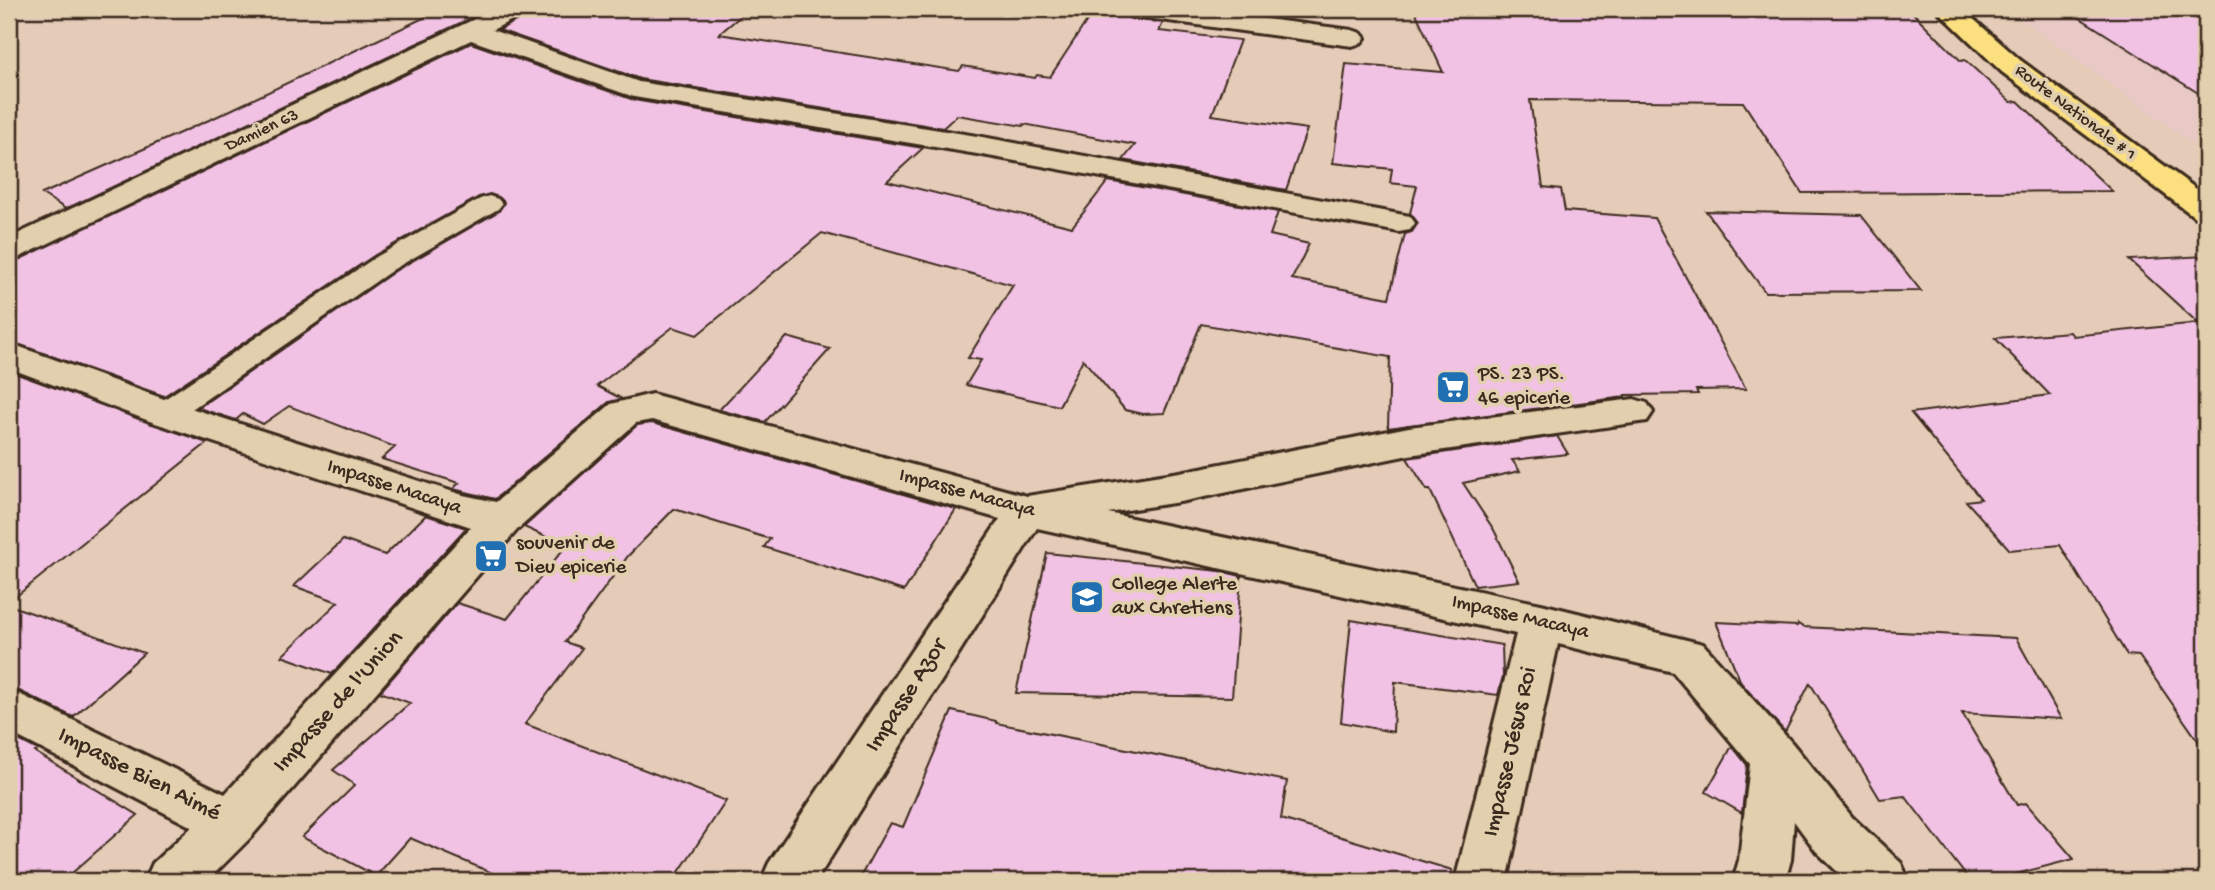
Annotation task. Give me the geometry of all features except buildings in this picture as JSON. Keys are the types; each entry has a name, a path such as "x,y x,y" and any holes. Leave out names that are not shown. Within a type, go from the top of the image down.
{"main road":[{"name":"Route Nationale # 1","path":"1948,9 2011,66 2206,210"}],"street":[{"name":"Damien 63","path":"9,250 515,9"},
{"path":"1132,9 1352,38"},
{"path":"471,31 634,89 964,143 1399,223"},
{"name":"Impasse Macaya","path":"9,355 164,413 461,510 503,519 624,413 652,407 1027,511 1541,622 1687,657 1775,758 1834,834 1884,881"},
{"path":"1027,511 1180,487 1409,441 1634,412"},
{"name":"Impasse Azor","path":"788,881 1027,511"},
{"name":"Impasse de l'Union","path":"171,881 232,822 503,519"},
{"name":"Impasse Jésus Roi","path":"1481,881 1541,622"},
{"name":"Impasse Bien Aimé","path":"9,709 232,822"},
{"path":"1759,881 1765,860 1775,758"}],"lane":[{"path":"164,413 385,263 489,204"}],"shaded area":[{"path":"2007,9 2206,9 2206,154"}],"place":[{"name":"PS. 23 PS. 46 epicerie","path":"1453,387"},
{"name":"souvenir de Dieu epicerie","path":"491,556"},
{"name":"College Alerte aux Chretiens","path":"1087,597"}]}
